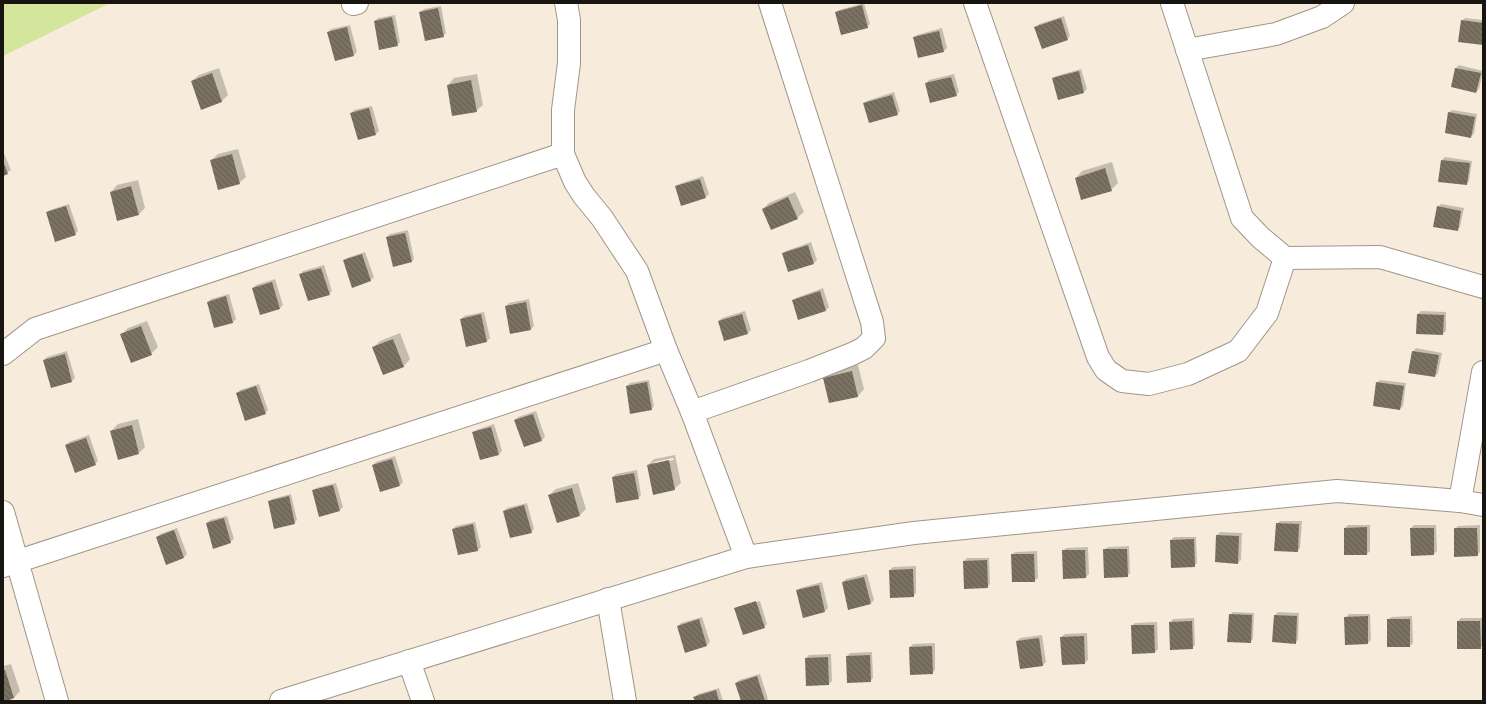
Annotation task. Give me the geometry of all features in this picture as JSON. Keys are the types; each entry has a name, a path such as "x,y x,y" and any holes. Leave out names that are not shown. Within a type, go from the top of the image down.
{"street":[{"path":"566,3 569,63 563,110 563,154 575,182 602,218 637,270 666,350 692,412 746,557"},
{"path":"692,412 809,371 852,354 864,348 874,338 872,322 770,3"},
{"path":"974,3 1098,357 1106,370 1122,381 1149,384 1188,374 1238,351 1267,313 1285,258"},
{"path":"1172,3 1242,218 1260,237 1285,258 1380,257 1483,287"},
{"path":"1187,50 1276,34 1322,17 1343,3"},
{"path":"3,354 35,329 563,154"},
{"path":"10,564 666,350"},
{"path":"1460,501 1483,372"},
{"path":"281,701 746,557 914,533 1338,491 1460,501 1483,505"},
{"path":"3,512 10,564 57,701"},
{"path":"608,600 625,701"},
{"path":"409,661 423,701"}],"green space":[{"path":"3,3 110,3 3,56"}],"building":[{"path":"862,5 868,28 841,35 835,12"},
{"path":"438,8 444,37 425,41 419,12"},
{"path":"392,17 398,46 379,50 374,21"},
{"path":"1061,18 1068,40 1042,49 1034,27"},
{"path":"1461,20 1483,23 1483,45 1458,42"},
{"path":"347,27 354,56 335,61 327,32"},
{"path":"939,31 944,52 918,58 913,37"},
{"path":"1455,68 1481,73 1476,93 1451,87"},
{"path":"1079,71 1084,93 1058,100 1052,78"},
{"path":"212,73 222,102 201,110 191,81"},
{"path":"951,77 957,96 930,103 925,83"},
{"path":"471,80 477,112 452,116 447,85"},
{"path":"892,95 898,115 869,123 863,103"},
{"path":"369,108 376,135 358,140 350,113"},
{"path":"1448,112 1475,117 1471,138 1445,133"},
{"path":"232,154 240,184 218,190 210,160"},
{"path":"1441,160 1470,163 1467,185 1438,182"},
{"path":"3,161 8,174 3,176"},
{"path":"1105,168 1112,191 1081,200 1075,178"},
{"path":"700,179 706,198 681,206 675,186"},
{"path":"131,186 139,215 117,221 110,192"},
{"path":"788,197 798,219 771,230 762,209"},
{"path":"66,206 76,235 55,242 46,212"},
{"path":"1437,206 1461,211 1458,231 1433,227"},
{"path":"405,233 412,262 393,267 386,237"},
{"path":"808,245 814,264 788,272 782,253"},
{"path":"362,254 371,281 352,288 343,260"},
{"path":"321,268 330,295 308,301 299,274"},
{"path":"272,282 280,309 260,315 252,288"},
{"path":"820,291 826,311 798,320 792,300"},
{"path":"226,296 233,323 214,328 207,302"},
{"path":"526,302 531,330 510,334 505,306"},
{"path":"481,314 487,342 466,347 460,319"},
{"path":"742,314 748,334 724,341 718,321"},
{"path":"1417,314 1444,315 1443,335 1416,334"},
{"path":"141,326 152,355 131,363 120,334"},
{"path":"393,339 404,367 383,375 372,347"},
{"path":"1412,351 1439,355 1435,377 1408,373"},
{"path":"65,354 72,382 51,388 43,360"},
{"path":"852,371 858,397 829,403 823,378"},
{"path":"647,382 652,410 630,414 626,386"},
{"path":"1376,382 1404,386 1400,410 1373,406"},
{"path":"256,386 266,414 245,421 236,393"},
{"path":"533,414 542,441 524,447 514,420"},
{"path":"132,425 139,454 118,460 110,431"},
{"path":"491,427 499,455 480,460 472,432"},
{"path":"86,438 96,465 75,473 65,445"},
{"path":"392,459 400,486 380,492 372,465"},
{"path":"669,460 675,490 653,495 647,465"},
{"path":"634,473 639,499 616,503 612,477"},
{"path":"333,485 340,511 319,517 312,490"},
{"path":"572,488 580,516 557,523 548,495"},
{"path":"289,496 295,524 274,529 268,501"},
{"path":"524,505 532,533 510,538 503,511"},
{"path":"224,518 231,543 213,549 206,523"},
{"path":"1276,523 1299,524 1298,552 1274,551"},
{"path":"473,524 478,551 458,555 452,529"},
{"path":"1367,527 1367,555 1344,555 1344,528"},
{"path":"1410,528 1434,528 1434,555 1411,556"},
{"path":"1454,528 1477,528 1478,556 1454,557"},
{"path":"174,530 184,558 166,565 156,537"},
{"path":"1216,535 1239,536 1238,564 1215,562"},
{"path":"1194,539 1195,567 1171,568 1170,540"},
{"path":"1103,549 1127,549 1128,577 1104,578"},
{"path":"1062,550 1085,550 1086,578 1063,579"},
{"path":"1011,554 1034,554 1035,582 1012,582"},
{"path":"987,560 988,588 964,589 963,561"},
{"path":"913,569 914,597 890,598 889,570"},
{"path":"864,577 871,604 848,610 842,582"},
{"path":"819,585 825,612 803,618 796,590"},
{"path":"756,601 765,628 743,635 734,608"},
{"path":"1229,614 1252,615 1251,643 1227,642"},
{"path":"1274,615 1297,616 1296,644 1272,642"},
{"path":"1368,616 1368,644 1345,645 1344,617"},
{"path":"699,619 707,646 685,653 677,626"},
{"path":"1387,619 1410,619 1410,647 1387,647"},
{"path":"1192,621 1193,649 1170,650 1169,622"},
{"path":"1457,621 1480,621 1481,649 1457,649"},
{"path":"1131,625 1154,625 1155,653 1132,654"},
{"path":"1084,636 1085,664 1062,665 1060,637"},
{"path":"1039,638 1043,666 1020,669 1016,641"},
{"path":"932,646 933,674 910,675 909,647"},
{"path":"870,655 871,682 847,683 846,656"},
{"path":"828,657 829,685 806,686 805,658"},
{"path":"3,670 5,670 14,698 7,701 3,701"},
{"path":"757,676 765,701 741,701 735,683"},
{"path":"716,690 719,701 695,701 693,697"}]}
